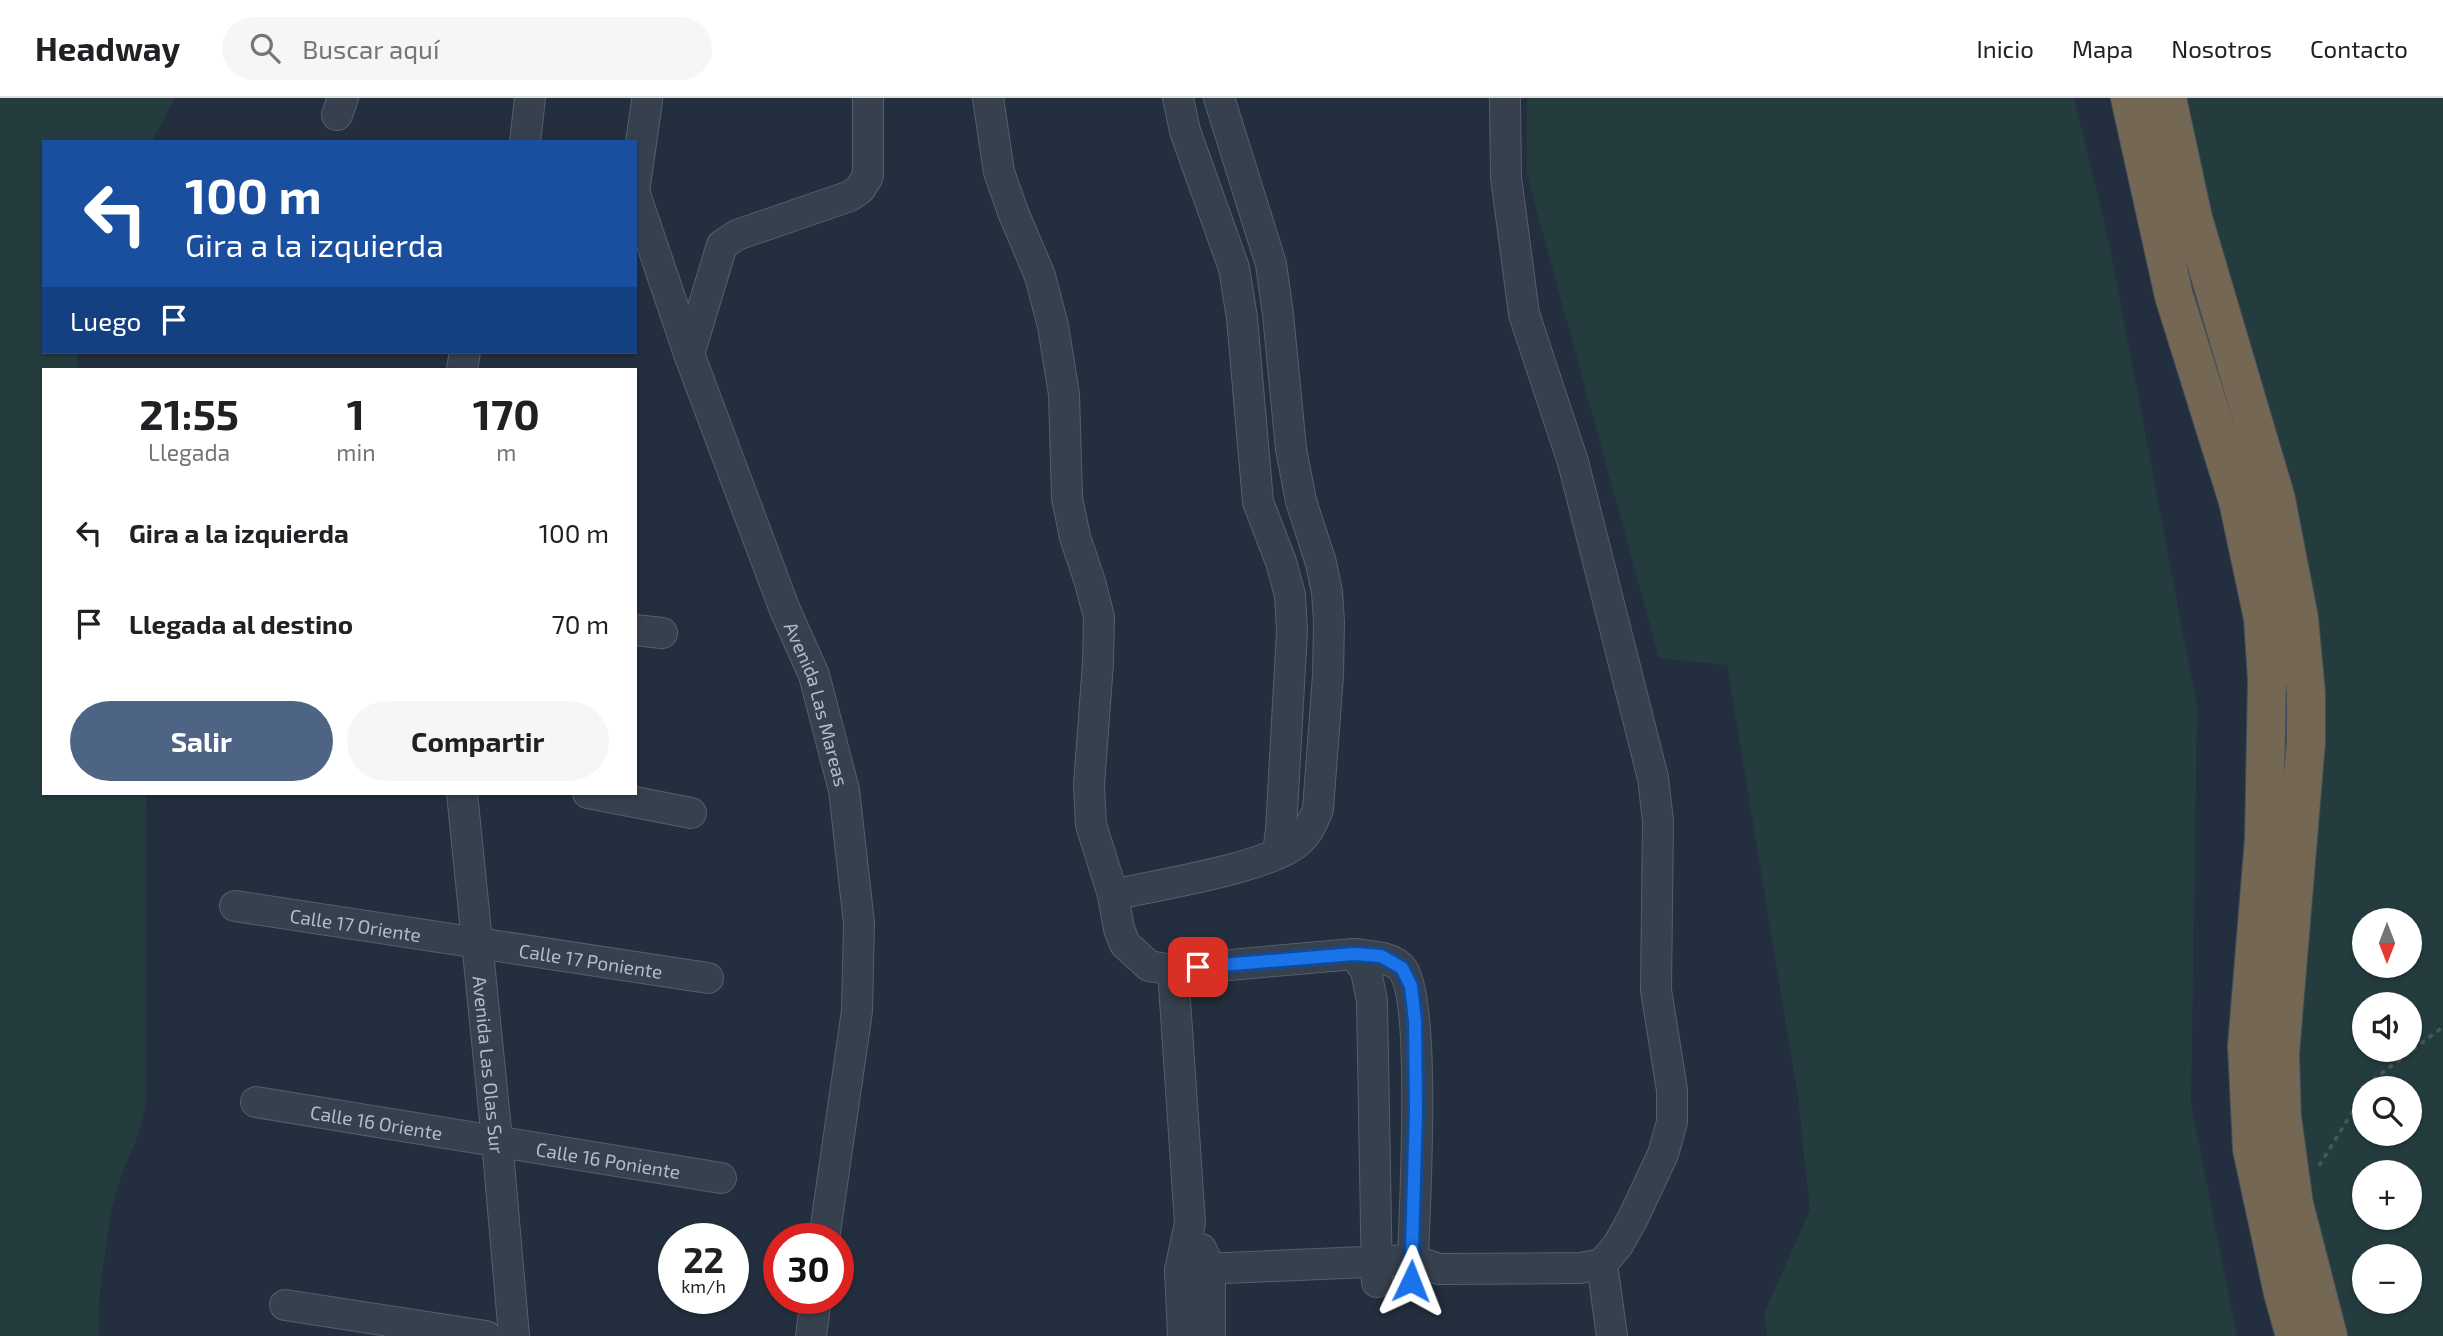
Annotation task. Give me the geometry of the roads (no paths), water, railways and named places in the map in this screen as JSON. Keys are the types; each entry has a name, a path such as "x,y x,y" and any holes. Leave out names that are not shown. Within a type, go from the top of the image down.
{"highway":[{"path":"2130,98 2174,296 2238,501 2263,618 2267,680 2264,839 2247,1046 2252,1149 2295,1336"},
{"path":"2167,98 2193,218 2276,499 2299,618 2306,693 2306,741 2280,1054 2282,1117 2294,1204 2329,1336"}],"street":[{"path":"525,140 530,98"},
{"path":"689,354 722,245 737,234 850,196 860,189 868,176 868,98"},
{"path":"988,98 999,172 1040,276 1053,326 1064,394 1067,498 1075,537 1099,617 1089,785 1091,825 1113,895 1119,929 1125,944 1149,966 1173,970 1354,954 1381,956 1402,968 1411,986 1415,1021 1421,1270"},
{"path":"1178,98 1185,131 1234,268 1242,318 1258,502 1281,562 1290,595 1292,631 1278,853"},
{"path":"1113,895 1258,862 1297,843 1310,828 1318,809 1328,675 1329,622 1321,563 1301,501 1292,449 1271,264 1219,98"},
{"path":"1196,1278 1377,1271 1580,1268 1602,1264 1618,1245 1633,1218 1663,1154 1672,1122 1672,1090 1656,990 1660,853 1653,778 1573,462 1524,314 1506,177 1505,98"},
{"path":"637,172 647,101"},
{"name":"Avenida Las Mareas","path":"637,200 689,354 785,610 814,675 844,790 859,923 857,1012 826,1223"},
{"path":"1234,268 1271,264"},
{"name":"Avenida Las Olas Sur","path":"462,795 514,1336"},
{"path":"597,795 691,813"},
{"name":"Calle 17 Oriente","path":"235,906 476,944"},
{"name":"Calle 17 Poniente","path":"476,944 708,978"},
{"path":"1354,954 1366,971 1372,1001 1377,1271"},
{"path":"1173,970 1190,1223 1196,1278 1210,1336"},
{"name":"Calle 16 Oriente","path":"256,1102 497,1140"},
{"name":"Calle 16 Poniente","path":"497,1140 721,1178"},
{"path":"1602,1264 1612,1336"},
{"path":"1183,1336 1196,1278"},
{"path":"285,1305 486,1336"},
{"path":"811,1336 814,1314"}]}
